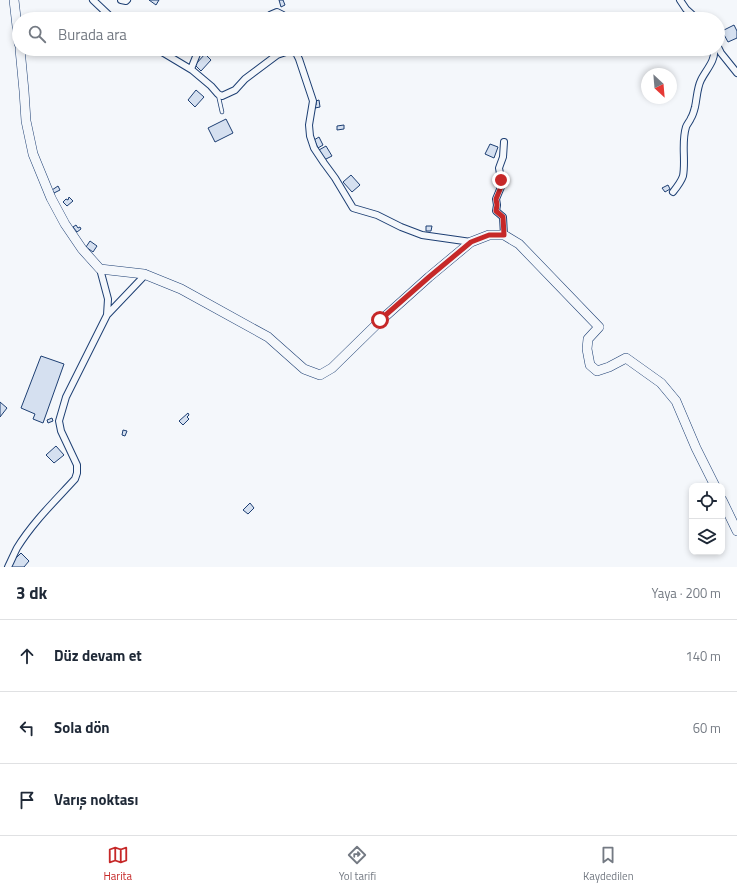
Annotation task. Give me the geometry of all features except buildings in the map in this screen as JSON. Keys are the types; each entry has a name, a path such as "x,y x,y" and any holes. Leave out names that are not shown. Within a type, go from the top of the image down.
{"street":[{"path":"14,0 15,12"},
{"path":"93,0 106,12"},
{"path":"121,0 127,0"},
{"path":"680,0 689,12"},
{"path":"21,56 26,121 33,154 51,198 65,224 82,250 100,269 108,299 107,315"},
{"path":"169,56 191,69 222,96 235,90 245,78 276,56"},
{"path":"191,69 196,56"},
{"path":"298,56 313,101 309,125 310,136 314,148 335,178 353,208 377,215 400,227 422,235 471,242"},
{"path":"673,192 680,184 683,177 683,146 686,126 692,117 700,81 710,66 714,56"},
{"path":"723,56 737,73"},
{"path":"504,142 503,157 499,168 501,187 496,199 496,211 503,217 504,235"},
{"path":"100,269 146,274 181,289 265,335 304,369 320,375 332,368 380,320 471,242 489,235 504,235 519,244 599,327 588,339 587,349 590,365 597,371 609,367 626,358 660,383 676,401 696,448 714,483"},
{"path":"8,567 17,549 30,530 44,512 75,479 77,465 61,431 59,421 66,397 107,315 146,274"},
{"path":"725,506 737,531"}],"lane":[{"path":"218,94 222,112"}],"route":[{"path":"380,320 471,242 489,235 504,235 503,217 496,211 496,199 501,187 501,180"}]}
